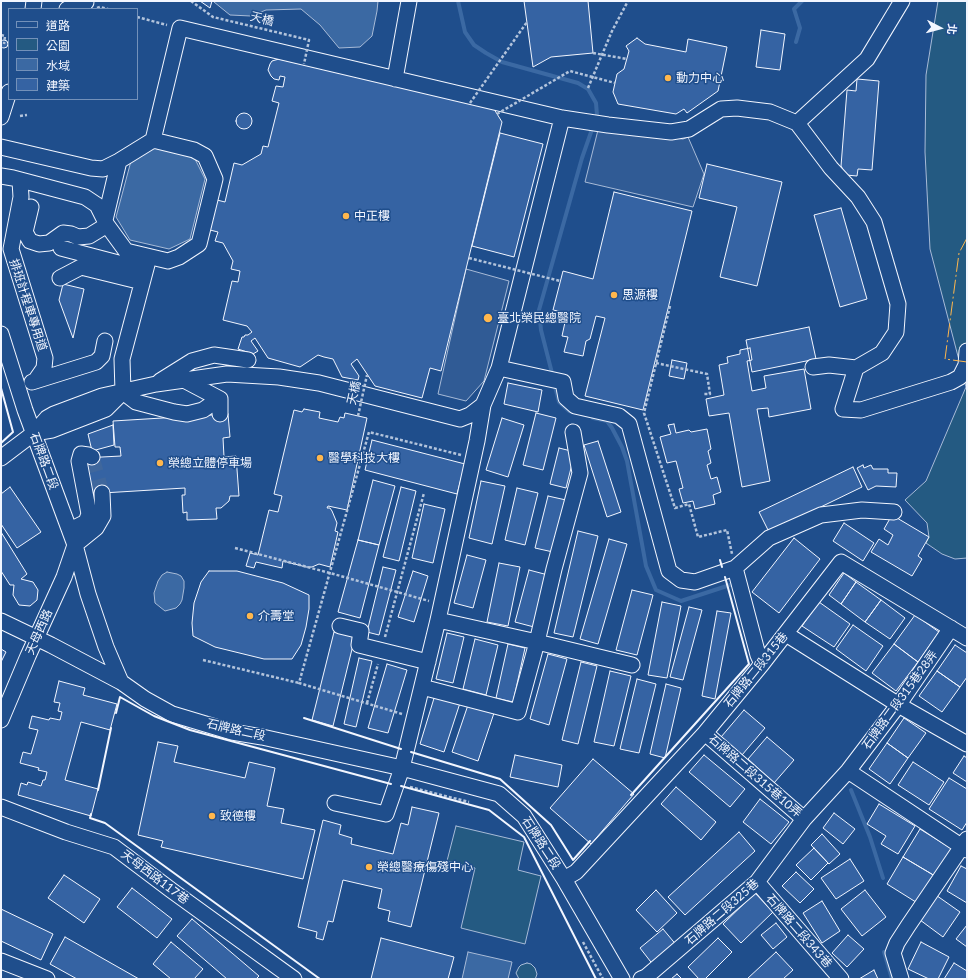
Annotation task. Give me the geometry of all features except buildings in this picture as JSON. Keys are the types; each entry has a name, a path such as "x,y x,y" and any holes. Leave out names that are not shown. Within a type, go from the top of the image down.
{"street":[{"path":"70,8 86,1"},
{"path":"395,79 409,1"},
{"path":"797,123 867,59 902,1"},
{"path":"1,147 91,168 103,169 153,140 180,28 562,118 608,125 671,132 689,129 721,109 737,108 770,112 797,123 831,168 858,196 874,222 898,304 896,332 882,353 856,368 829,365 813,367"},
{"path":"1,117 8,95"},
{"path":"335,803 386,814 402,768 438,620 483,405 499,368 562,118"},
{"path":"60,278 82,267 145,270 180,258 199,244 215,179 205,156 194,150 153,140"},
{"path":"30,207 25,232 30,241 39,244 49,243 63,233 78,237 89,236 106,223 119,161"},
{"path":"1,176 85,197 97,205 106,223 126,251 145,270"},
{"name":"排班計程車專用道","path":"20,181 21,197 11,249 45,358 44,368 35,381"},
{"path":"61,248 145,270"},
{"path":"123,392 122,360 145,270"},
{"name":"石牌路二段","path":"1,334 34,433 70,530 88,594 106,648 121,682 172,714 232,732 262,737 402,768 499,794 524,816 564,880 622,979"},
{"path":"18,386 96,362 102,356 105,341"},
{"path":"856,368 843,409 861,410 950,382 960,377 966,365 967,351"},
{"path":"156,384 192,360 214,355 248,360"},
{"path":"499,368 563,382 566,398 575,406 619,416 629,424 669,571 681,580 695,582 735,568 769,538 821,515 862,510 894,512"},
{"path":"1,458 34,433 58,428 106,409 123,392 156,384 227,374 279,377 319,383 460,419 470,415 483,405"},
{"path":"123,392 136,402 174,412 187,414 203,410 216,409 220,399 184,380"},
{"path":"422,687 518,712 580,473 573,432"},
{"path":"70,530 86,522 89,514 79,461 81,454 92,457"},
{"path":"75,545 96,528 103,516 102,493"},
{"name":"天母西路","path":"1,720 64,577 75,545"},
{"name":"石牌路二段315巷","path":"564,880 576,872 705,733 786,634 841,562 967,638"},
{"path":"735,568 758,655 762,664"},
{"path":"438,620 632,665"},
{"path":"1,621 121,682"},
{"path":"340,626 360,631 359,645 428,662"},
{"name":"石牌路二段315巷28弄","path":"843,776 899,704 951,628"},
{"path":"786,634 967,744"},
{"name":"石牌路二段315巷10弄","path":"705,733 804,819"},
{"path":"843,776 965,845 897,943 893,953 901,979"},
{"name":"石牌路二段325巷","path":"641,979 646,977 757,882 804,819 843,776"},
{"name":"天母西路117巷","path":"1,807 66,832 114,847 294,979"},
{"name":"石牌路二段343巷","path":"757,882 841,979"},
{"path":"1,961 47,979"}],"path":[{"name":"天橋","path":"191,1 213,17 309,40 304,64"},
{"path":"588,88 612,30 628,1"},
{"path":"138,17 180,28"},
{"path":"470,103 527,22"},
{"path":"1,35 5,36 4,44"},
{"path":"592,53 627,59"},
{"path":"497,114 570,71 615,83"},
{"path":"20,116 27,115"},
{"path":"468,258 560,281"},
{"path":"670,306 644,413 675,508 689,504 698,537 727,530 735,568"},
{"path":"656,363 707,374 710,394 704,394"},
{"name":"天橋","path":"358,416 367,375"},
{"path":"299,683 369,432 473,458"},
{"path":"367,703 424,493"},
{"path":"235,548 441,604"},
{"path":"203,660 299,683 414,717"},
{"path":"396,783 472,803"},
{"path":"581,939 603,979"}],"green space":[{"path":"938,1 967,1 967,558 955,559 942,554 926,543 929,537 927,523 905,500 926,481 966,387 930,249 925,152 926,75"},
{"path":"456,826 524,842 518,870 541,876 525,944 461,928 475,868 447,861"},
{"path":"527,963 531,964 535,968 537,974 535,979 519,979 516,973 519,967"}],"shaded area":[{"path":"598,130 683,139 688,137 704,174 693,207 585,182"},
{"path":"466,269 509,281 484,381 466,401 438,394"}],"water":[{"path":"214,1 378,1 372,36 360,47 339,48 320,25 301,9 266,10 251,16 230,15"},
{"path":"153,147 194,157 205,179 190,239 169,249 130,240 116,217 131,161"},
{"path":"167,572 181,576 184,581 184,588 180,604 176,608 165,611 155,603 154,593 158,581 162,575"},
{"path":"468,952 512,962 508,979 462,979"}],"waterway":[{"path":"458,1 465,32 474,45 502,62 578,83 588,89 596,103 597,115 582,158 539,310 541,330 553,377"},
{"path":"796,42 800,28 794,9 802,1"},
{"path":"554,383 559,402 569,411 573,412"},
{"path":"593,418 607,421 622,447 627,461 646,566 656,590 681,601 733,584"},
{"path":"851,790 870,837 883,878"},
{"path":"884,952 892,979"}],"tunnel":[{"path":"92,457 102,493"}],"wall":[{"path":"1,388 13,432 1,443"},
{"path":"720,560 722,567"},
{"path":"631,795 749,664 725,577"},
{"path":"116,713 120,697 154,716 190,730 391,784"},
{"path":"304,718 401,749"},
{"path":"98,790 111,728"},
{"path":"411,752 500,779 551,825 573,860 590,841"},
{"path":"401,786 489,810 524,837 596,979"},
{"path":"91,814 90,818 105,823 320,979"}],"power":[{"path":"967,238 959,253 945,359 967,362"}],"place":[{"name":"動力中心","path":"668,78"},
{"name":"中正樓","path":"346,216"},
{"name":"思源樓","path":"614,295"},
{"name":"臺北榮民總醫院","path":"488,318"},
{"name":"醫學科技大樓","path":"320,458"},
{"name":"榮總立體停車場","path":"160,463"},
{"name":"介壽堂","path":"250,616"},
{"name":"致德樓","path":"212,816"},
{"name":"榮總醫療傷殘中心","path":"369,867"}]}
